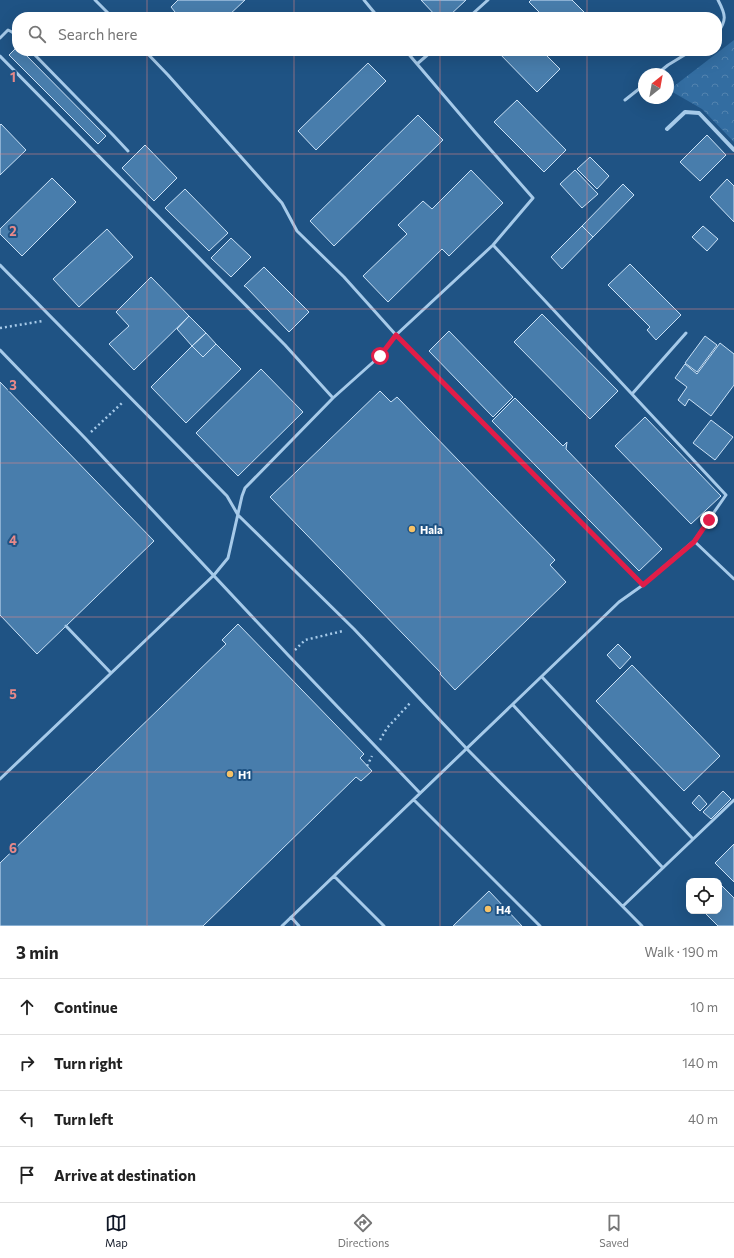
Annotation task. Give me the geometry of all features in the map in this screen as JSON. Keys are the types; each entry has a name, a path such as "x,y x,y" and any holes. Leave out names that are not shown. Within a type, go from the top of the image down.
{"street":[{"path":"667,129 685,112 699,113 734,150"}],"lane":[{"path":"95,0 107,12"},
{"path":"364,0 374,12"},
{"path":"475,12 488,0"},
{"path":"718,0 724,11 724,25 722,28"},
{"path":"0,38 8,30 12,32"},
{"path":"0,56 285,345 333,398"},
{"path":"36,56 113,134 128,152"},
{"path":"150,56 282,203 297,231 344,277 396,335 643,585"},
{"path":"0,779 214,575 228,558 245,488 333,398 380,356 396,335 493,245 533,198 410,56"},
{"path":"417,64 426,56"},
{"path":"664,68 683,56"},
{"path":"625,100 638,89"},
{"path":"282,926 620,602 643,585 694,542 726,495 493,245"},
{"path":"0,265 55,319 227,496 238,515 354,629 467,749 642,926"},
{"path":"632,394 686,334"},
{"path":"0,350 420,793"},
{"path":"694,542 734,579"},
{"path":"66,626 111,673"},
{"path":"542,677 693,839"},
{"path":"513,705 663,868"},
{"path":"414,800 540,926"},
{"path":"622,906 734,800"},
{"path":"334,876 384,926"},
{"path":"291,918 299,926"}],"path":[{"path":"0,328 55,319"},
{"path":"85,438 130,396"},
{"path":"289,656 305,640 354,629"},
{"path":"367,766 387,728 416,695"}],"green space":[{"path":"734,40 734,142 702,109 674,93 674,86 713,56 722,56 722,49"}],"building":[{"path":"178,0 245,0 232,12 175,12 171,7"},
{"path":"421,0 466,0 453,12 432,12"},
{"path":"531,0 572,0 584,12 539,12 529,2"},
{"path":"12,52 12,56 27,56 106,136 98,144 9,55"},
{"path":"502,56 547,56 560,69 537,92"},
{"path":"368,63 386,81 316,150 298,131"},
{"path":"517,100 566,150 544,172 494,122"},
{"path":"418,115 443,140 334,246 310,221"},
{"path":"1,124 26,150 0,175 0,125"},
{"path":"707,135 726,155 700,181 680,162"},
{"path":"145,145 177,178 154,201 122,168"},
{"path":"590,157 609,176 597,189 577,169"},
{"path":"471,170 503,203 449,256 442,249 388,302 363,276 407,234 398,225 423,201 432,209"},
{"path":"575,170 598,194 582,208 560,184"},
{"path":"52,178 76,202 22,256 0,234 0,229"},
{"path":"727,179 734,186 734,222 710,197"},
{"path":"623,184 634,195 593,237 582,226"},
{"path":"185,189 228,233 209,251 165,208"},
{"path":"582,226 593,237 562,269 551,257"},
{"path":"703,226 718,239 707,251 692,237"},
{"path":"107,229 133,257 79,307 53,279"},
{"path":"231,238 251,257 231,277 211,258"},
{"path":"630,264 681,315 656,340 647,330 650,327 608,285"},
{"path":"264,267 309,312 289,332 244,286"},
{"path":"151,277 189,316 134,370 109,344 129,326 116,312"},
{"path":"542,314 618,391 590,419 514,342"},
{"path":"189,316 206,333 192,346 177,329"},
{"path":"449,331 513,397 493,417 429,351"},
{"path":"206,333 216,344 203,357 192,346"},
{"path":"705,336 717,345 697,372 685,363"},
{"path":"720,343 734,354 734,385 711,416 689,399 685,406 678,400 687,387 675,378 685,364 697,374"},
{"path":"216,344 241,369 186,423 151,387 192,346 203,357"},
{"path":"261,369 303,412 238,476 196,433"},
{"path":"0,382 154,541 37,654 0,615"},
{"name":"Hala","path":"380,391 391,402 397,397 555,560 550,565 566,582 455,690 440,674 441,673 270,497"},
{"path":"515,398 563,446 567,442 566,449 662,549 639,571 492,421"},
{"path":"645,417 721,496 691,524 615,446"},
{"path":"711,420 733,437 715,460 693,443"},
{"name":"H1","path":"238,624 364,754 360,758 372,771 361,781 356,777 203,926 0,926 0,863 226,644 222,640"},
{"path":"618,644 631,657 620,669 607,655"},
{"path":"632,665 720,756 684,791 596,701"},
{"path":"723,791 731,799 711,819 703,812"},
{"path":"699,795 707,804 700,811 692,803"},
{"path":"734,844 734,882 715,863"},
{"path":"722,886 734,898 734,926 718,926 706,914 722,914"},
{"name":"H4","path":"489,891 522,926 453,926"}],"place":[{"name":"Hala","path":"412,529"},
{"name":"H1","path":"230,774"},
{"name":"H4","path":"488,909"}],"route":[{"path":"380,356 396,335 643,585 694,542 709,520"}]}
